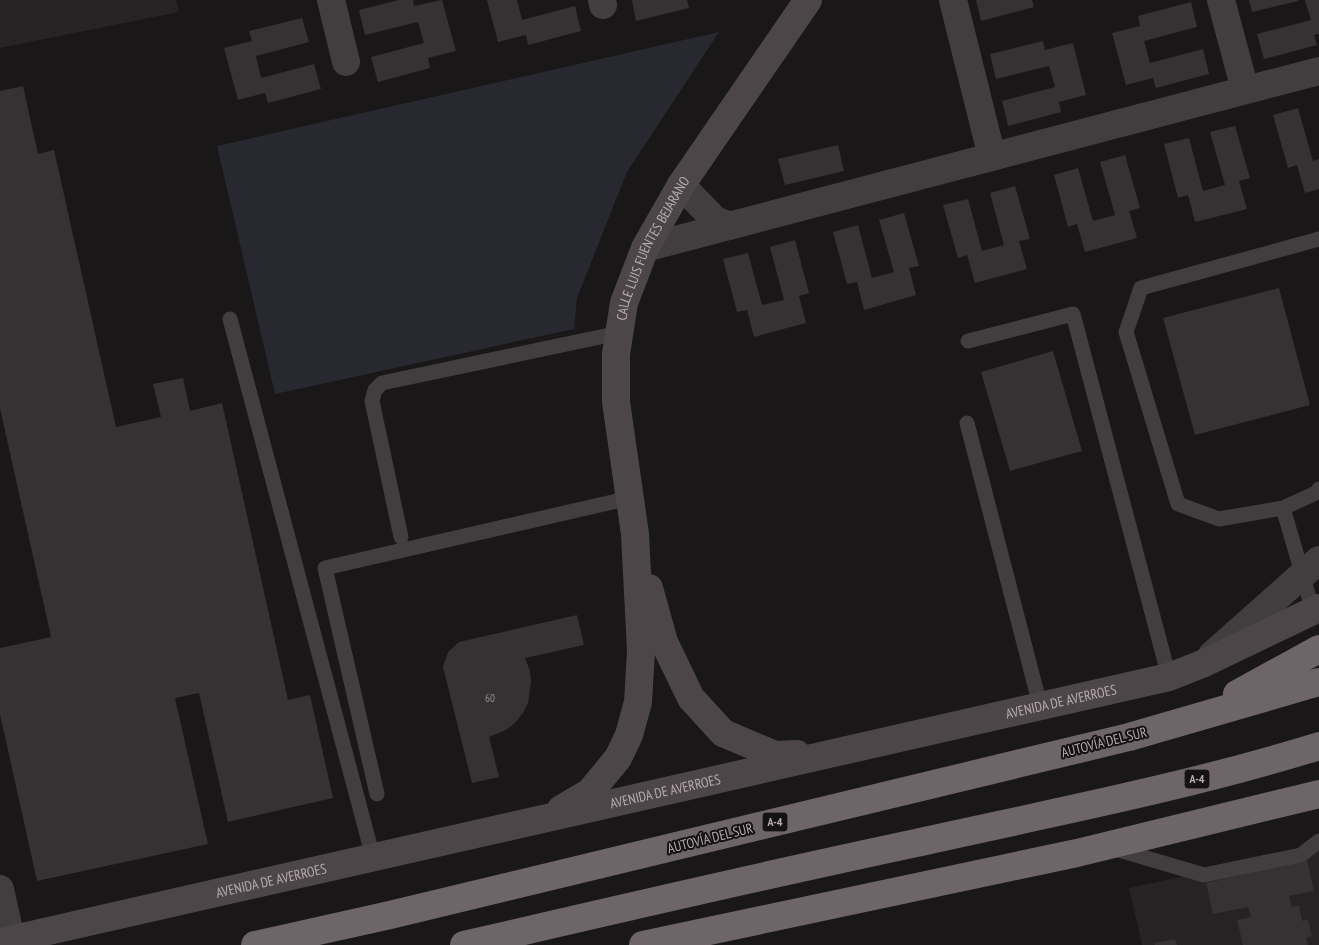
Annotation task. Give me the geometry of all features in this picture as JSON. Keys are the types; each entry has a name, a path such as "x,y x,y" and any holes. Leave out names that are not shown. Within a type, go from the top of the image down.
{"highway":[{"name":"A-4","path":"1194,718 1319,649"},
{"path":"1194,718 1319,682"},
{"name":"AUTOVÍA DEL SUR","path":"255,945 390,915 1129,737 1194,718"},
{"name":"A-4","path":"464,945 720,885 1083,806 1269,762 1319,746"},
{"path":"643,945 1106,846 1319,794"}],"street":[{"path":"331,0 346,62"},
{"name":"CALLE LUIS FUENTES BEJARANO","path":"635,534 616,402 616,354 624,303 645,248 681,185 808,0"},
{"path":"953,0 992,157"},
{"path":"1221,0 1245,90"},
{"path":"645,248 1319,71"},
{"path":"681,185 715,220 730,226"},
{"path":"635,534 664,642 691,698 723,733 774,755 836,753"},
{"path":"545,819 590,792 618,758 629,735 638,702 641,651 635,534"},
{"path":"1202,664 1311,567"},
{"name":"AVENIDA DE AVERROES","path":"6,940 1169,677 1202,664 1316,609"},
{"path":"0,889 6,940"}],"lane":[{"path":"1319,239 1141,288 1126,332 1178,504 1219,519 1283,508 1318,492 1319,489"},
{"path":"968,341 1073,314 1169,677"},
{"path":"230,319 373,857"},
{"path":"401,537 372,401 374,390 382,382 619,333"},
{"path":"968,423 1040,705"},
{"path":"377,794 325,568 630,498"},
{"path":"1283,508 1311,567 1316,609"},
{"path":"1106,846 1204,875 1301,855 1319,841"}],"shaded area":[{"path":"0,0 176,0 179,12 0,48"},
{"path":"719,32 627,172 577,298 574,329 275,394 217,146"},
{"path":"1319,847 1319,945 1142,945 1129,888"}],"building":[{"path":"399,0 413,0 414,6 442,0 456,51 428,58 430,68 378,82 371,57 424,43 418,22 365,35 359,10"},
{"path":"487,0 517,0 522,20 575,6 581,31 528,45 526,35 498,42"},
{"path":"632,0 687,0 689,8 636,21"},
{"path":"976,0 1032,0 1034,7 981,21"},
{"path":"1249,0 1298,0 1298,1 1252,12"},
{"path":"1305,0 1319,0 1319,34 1314,35 1317,45 1264,59 1257,34 1311,20"},
{"path":"1191,2 1197,27 1144,41 1150,63 1203,49 1209,74 1156,88 1153,78 1126,85 1112,33 1140,26 1138,16"},
{"path":"302,18 309,42 256,56 261,78 314,64 321,89 268,103 265,93 238,100 224,48 252,41 249,31"},
{"path":"1043,41 1045,50 1073,43 1086,95 1059,102 1061,112 1008,126 1002,101 1055,87 1049,66 996,79 990,54"},
{"path":"23,86 38,154 54,150 116,427 161,417 153,384 183,378 190,411 222,403 288,700 310,695 333,798 228,822 199,693 175,698 208,844 37,881 0,714 0,648 51,637 0,408 0,91"},
{"path":"1298,108 1313,161 1319,159 1319,189 1305,193 1297,165 1288,168 1273,115"},
{"path":"1235,126 1250,178 1239,181 1247,209 1195,222 1188,195 1178,198 1164,144 1189,138 1203,191 1225,185 1210,132"},
{"path":"838,145 844,171 785,185 778,159"},
{"path":"1125,155 1140,208 1129,211 1137,238 1085,252 1077,224 1068,227 1054,175 1078,168 1093,221 1115,215 1100,162"},
{"path":"1015,186 1030,239 1019,241 1027,269 975,283 967,255 958,258 943,205 968,199 982,251 1004,245 990,193"},
{"path":"904,213 919,266 909,268 916,295 864,310 857,282 847,284 833,232 858,225 872,278 894,272 879,220"},
{"path":"795,240 809,293 799,296 806,323 754,337 747,310 737,312 723,259 748,253 762,305 784,300 770,247"},
{"path":"1279,288 1310,405 1195,435 1163,318"},
{"path":"1053,351 1082,451 1010,471 981,372"},
{"path":"577,615 584,645 525,658 530,671 531,682 528,703 515,723 506,730 489,737 499,777 472,783 443,667 448,652 459,642"},
{"path":"1307,860 1314,891 1289,896 1292,907 1299,905 1302,921 1308,919 1312,936 1306,938 1308,945 1243,945 1237,920 1251,917 1248,907 1213,914 1206,883"},
{"path":"1175,939 1177,945 1155,945 1154,943"}]}
